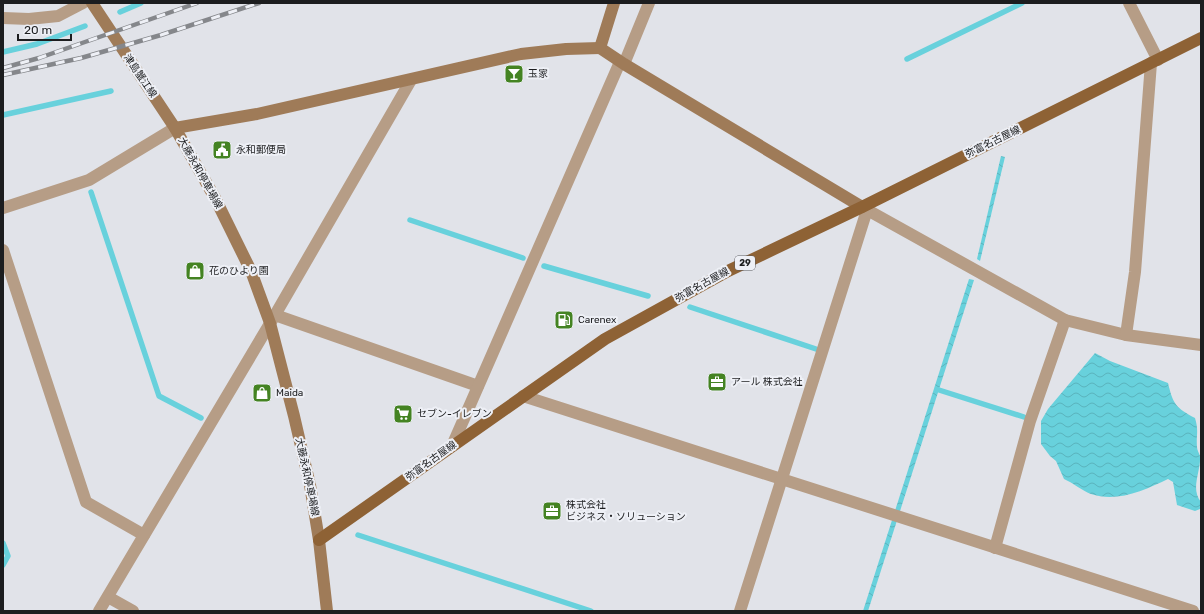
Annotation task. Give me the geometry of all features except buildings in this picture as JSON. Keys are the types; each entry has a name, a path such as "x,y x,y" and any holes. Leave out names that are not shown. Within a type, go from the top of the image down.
{"main road":[{"name":"津島蟹江線","path":"92,3 175,128"},
{"path":"614,3 600,48 622,63 864,209"},
{"name":"弥富名古屋線","path":"319,540 605,339 728,270 864,209 1201,38"},
{"name":"大藤永和停車場線","path":"327,611 319,540 310,485 272,319 248,264 215,198 175,128 257,114 412,80 520,54 566,49 600,48"}],"street":[{"path":"3,18 29,19 58,16 83,3"},
{"path":"452,446 649,3"},
{"path":"1126,335 1135,272 1155,62 1129,3"},
{"path":"99,611 412,80"},
{"path":"3,208 89,180 175,128"},
{"path":"740,611 782,480 864,209 1065,320 1126,335 1201,345"},
{"path":"3,250 86,502 144,536"},
{"path":"272,319 478,386"},
{"path":"995,548 1030,421 1065,320"},
{"path":"523,396 1193,611"},
{"path":"108,597 133,611"}],"water":[{"path":"1001,156 1005,157 980,261 977,259"},
{"path":"969,279 974,280 868,611 863,611"},
{"path":"1095,353 1110,361 1168,383 1176,405 1195,418 1197,448 1200,456 1196,491 1201,502 1200,509 1195,511 1177,505 1173,482 1168,479 1131,494 1111,497 1091,494 1064,479 1056,461 1041,444 1041,421 1048,409"}],"waterway":[{"path":"120,12 141,3"},
{"path":"907,59 1022,3"},
{"path":"3,52 37,44 85,26"},
{"path":"3,115 111,91"},
{"path":"91,192 159,396 201,418"},
{"path":"410,220 523,258"},
{"path":"544,266 648,296"},
{"path":"690,307 816,349"},
{"path":"939,390 1024,417"},
{"path":"358,535 591,611"},
{"path":"3,543 8,556 3,565"}],"railway":[{"path":"3,68 39,58 197,3"},
{"path":"3,75 81,58 161,35 259,3"}],"place":[{"name":"玉家","path":"514,74"},
{"name":"永和郵便局","path":"222,150"},
{"name":"花のひより園","path":"195,271"},
{"name":"Carenex","path":"564,320"},
{"name":"アール 株式会社","path":"717,382"},
{"name":"Maida","path":"262,393"},
{"name":"セブン-イレブン","path":"403,414"},
{"name":"株式会社 ビジネス・ソリューション","path":"552,511"}]}
